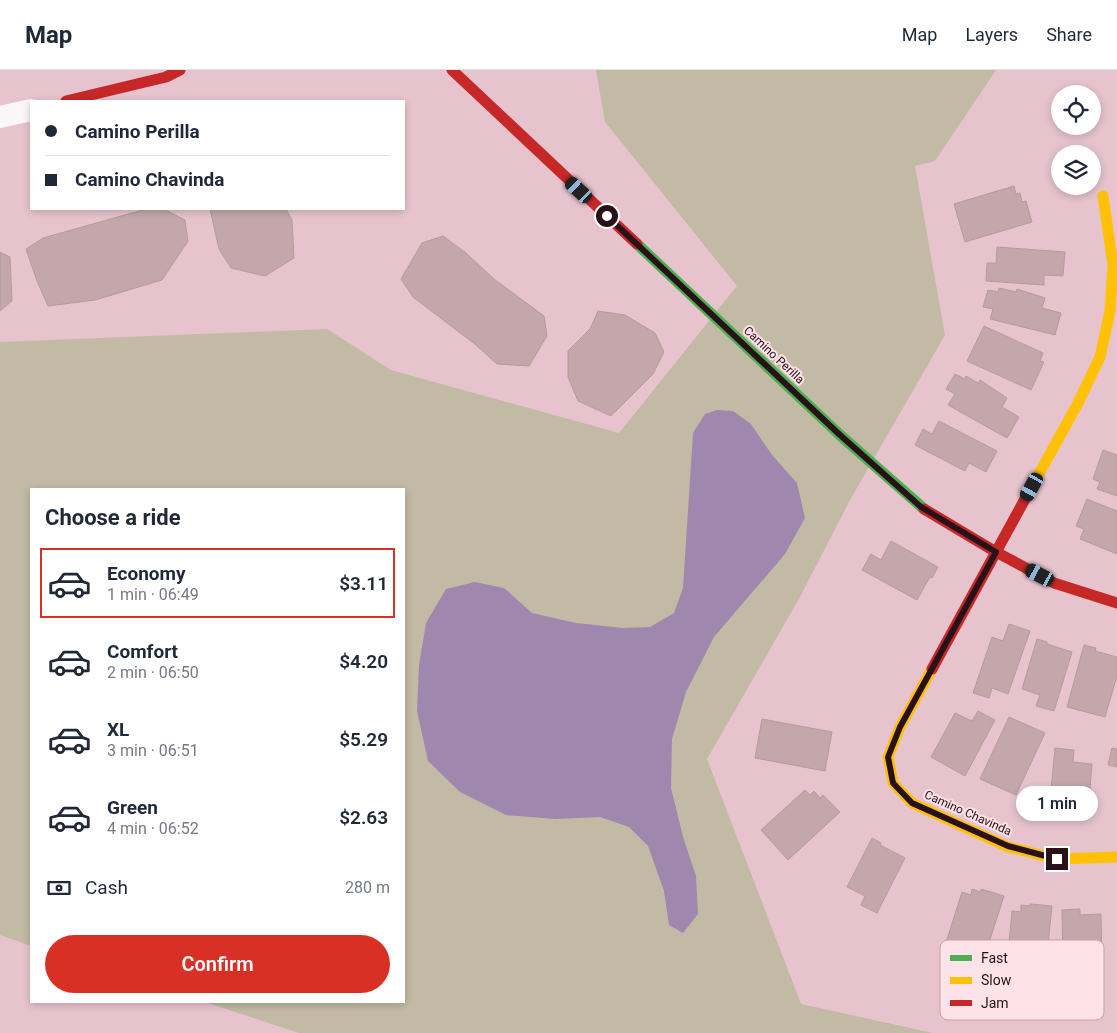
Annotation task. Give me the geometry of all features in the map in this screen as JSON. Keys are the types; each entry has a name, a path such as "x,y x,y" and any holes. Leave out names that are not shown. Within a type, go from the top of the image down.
{"street":[{"path":"70,100 166,77 180,70"},
{"name":"Camino Perilla","path":"452,70 832,429 921,507 996,552 1054,583 1117,603"},
{"path":"0,117 30,110"},
{"name":"Camino Chavinda","path":"1103,196 1113,266 1110,312 1100,357 1077,405 900,727 888,757 893,783 912,803 1008,846 1057,859 1117,857"}],"shaded area":[{"path":"596,70 996,70 935,161 915,166 945,335 850,500 800,597 707,759 801,1004 933,1033 299,1033 208,1003 405,1003 405,488 30,488 30,946 0,935 0,342 327,329 391,370 619,433 737,286 605,122"},
{"path":"717,410 733,411 751,424 772,455 797,483 805,518 785,554 714,637 686,692 672,739 671,788 683,837 696,876 698,914 683,933 669,925 664,891 648,846 629,827 600,817 556,819 506,815 460,792 428,761 417,711 419,665 426,623 446,589 475,582 504,588 532,613 576,623 623,628 650,627 674,613 683,588 693,433 705,414"}],"building":[{"path":"1014,186 1016,194 1020,193 1022,202 1026,201 1032,222 965,242 954,204"},
{"path":"142,210 166,210 185,220 188,241 162,280 95,300 48,306 26,249 43,238"},
{"path":"210,210 287,210 292,220 294,258 265,276 231,268 219,249"},
{"path":"443,236 466,253 494,279 544,316 547,336 529,366 497,364 476,345 413,297 401,279 422,243"},
{"path":"997,247 1065,252 1063,276 1044,275 1044,285 986,281 987,263 996,263"},
{"path":"0,252 10,257 12,301 0,311"},
{"path":"999,288 1016,292 1017,289 1045,298 1042,308 1061,313 1055,335 990,319 993,309 983,307 988,290 998,292"},
{"path":"598,311 625,315 655,333 664,352 653,374 611,416 578,401 568,377 568,351 590,329"},
{"path":"984,326 1043,353 1040,361 1044,362 1031,390 967,361"},
{"path":"955,374 965,379 966,376 978,383 980,380 1007,398 1002,407 1019,417 1007,438 948,405 955,394 946,389"},
{"path":"939,421 997,451 986,472 969,463 965,471 915,445 923,429 932,434"},
{"path":"1103,450 1117,455 1117,496 1097,489 1100,482 1093,479"},
{"path":"1087,499 1117,511 1117,554 1080,539 1084,529 1076,526"},
{"path":"891,541 938,567 917,600 862,570 871,554 881,560"},
{"path":"1009,624 1030,631 1008,694 992,688 989,698 973,693 992,637 1003,641"},
{"path":"1037,639 1072,652 1054,711 1036,706 1040,695 1022,689"},
{"path":"1084,645 1096,648 1095,651 1117,657 1117,676 1105,717 1067,707"},
{"path":"978,711 995,720 965,776 931,757 955,713 972,721"},
{"path":"1009,717 1045,733 1016,795 980,779"},
{"path":"762,719 832,732 825,771 755,758"},
{"path":"1055,748 1074,750 1073,762 1092,764 1088,814 1049,811"},
{"path":"1112,748 1117,749 1117,767 1108,765"},
{"path":"805,790 810,795 814,791 820,798 823,795 840,812 788,860 761,830"},
{"path":"872,838 881,843 880,845 905,858 877,913 861,905 865,896 847,887"},
{"path":"972,889 980,892 981,889 1004,896 990,940 947,940 962,892 971,895"},
{"path":"1030,904 1052,906 1048,940 1009,940 1012,911 1021,912 1021,905 1030,906"},
{"path":"1080,909 1080,915 1101,914 1102,940 1063,940 1062,910"}],"traffic: fast":[{"path":"637,244 840,435 924,509"}],"traffic: slow":[{"path":"1025,499 1077,405 1100,357 1110,311 1113,265 1103,196"},
{"path":"932,669 900,727 888,757 893,783 912,803 1008,847 1057,859 1117,857"}],"traffic: jam":[{"path":"70,100 166,77 180,70"},
{"path":"452,70 637,244"},
{"path":"932,669 1025,499"},
{"path":"924,509 996,552 1054,583 1117,603"}],"route":[{"path":"607,216 840,435 921,507 996,552 900,727 888,757 893,783 912,803 1008,846 1057,859"}]}
